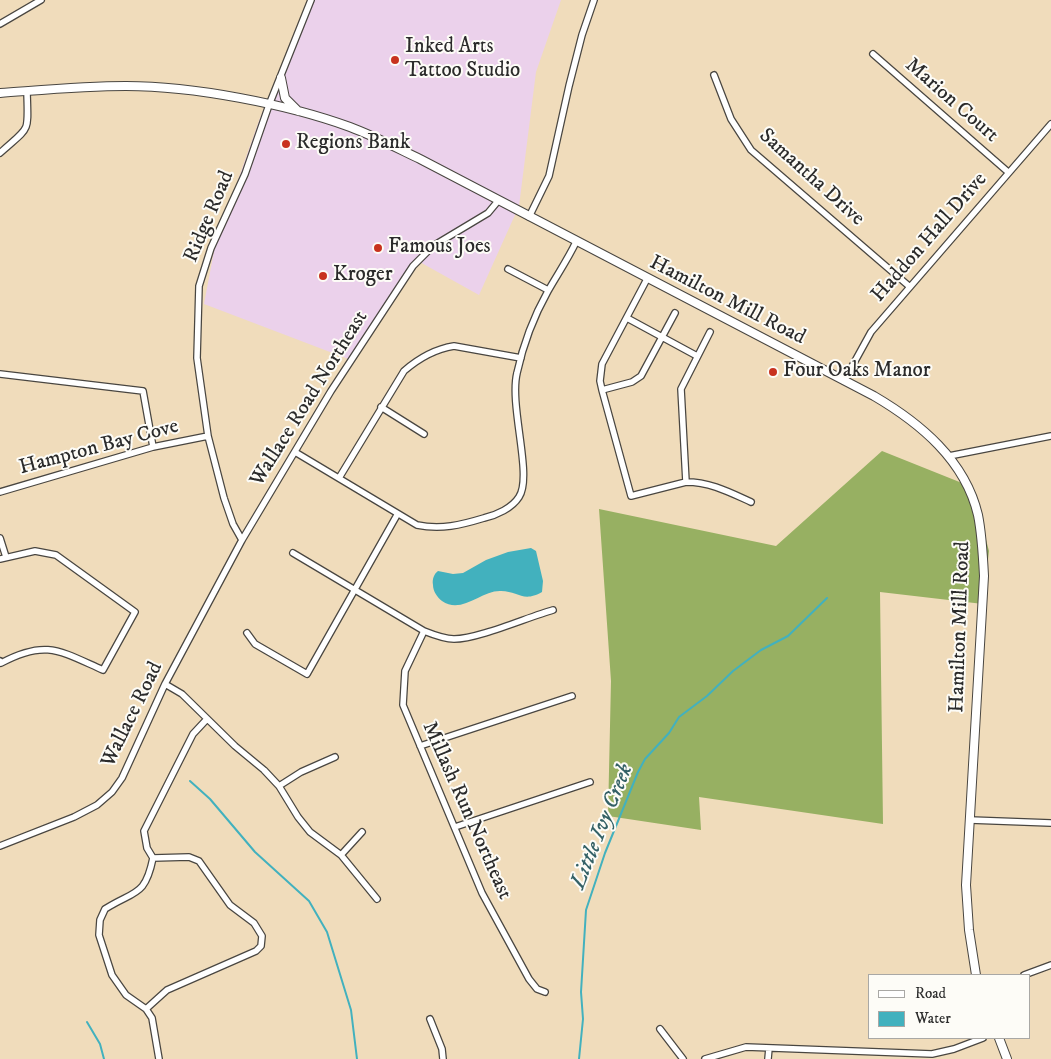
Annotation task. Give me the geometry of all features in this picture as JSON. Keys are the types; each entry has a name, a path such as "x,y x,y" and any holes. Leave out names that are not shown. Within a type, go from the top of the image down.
{"main road":[{"path":"281,78 285,98 300,113"},
{"name":"Hamilton Mill Road","path":"0,93 126,86 201,92 269,105 361,132 498,200 844,381 901,412 926,431 949,456 972,494 982,538 984,576 966,885 968,930 976,974"},
{"path":"999,1039 1007,1059"}],"street":[{"path":"0,24 41,0"},
{"name":"Ridge Road","path":"242,540 233,524 224,498 208,436 197,358 200,286 210,248 245,174 269,105 311,0"},
{"path":"529,217 549,176 568,86 594,0"},
{"name":"Marion Court","path":"873,54 1008,172"},
{"name":"Samantha Drive","path":"714,76 731,119 752,150 910,287"},
{"path":"0,153 19,139 26,130 26,91"},
{"name":"Haddon Hall Drive","path":"844,381 872,332 1051,124"},
{"name":"Wallace Road Northeast","path":"242,540 331,391 413,266 433,246 488,212 498,200"},
{"path":"295,452 398,515 417,524 430,527 460,526 507,508 520,496 525,474 515,406 516,376 536,317 548,290 576,242"},
{"path":"508,269 548,290"},
{"path":"647,279 602,364 600,381 631,496 686,482 713,485 751,502"},
{"path":"602,390 637,380 675,313"},
{"path":"627,318 697,356"},
{"path":"686,482 680,397 684,380 710,332"},
{"path":"339,478 404,370 417,360 445,347 472,348 521,358"},
{"path":"0,374 143,391 148,430 153,447"},
{"path":"381,407 424,434"},
{"name":"Hampton Bay Cove","path":"0,492 153,447 208,436"},
{"path":"949,456 1051,436"},
{"path":"248,633 255,644 307,674 398,515"},
{"path":"0,538 3,558 36,552 56,555 135,612 103,670 60,651 38,648 18,654 1,663 0,661"},
{"name":"Wallace Road","path":"0,846 74,817 97,805 112,792 122,778 165,684 242,540"},
{"path":"293,554 424,631 455,639 552,610"},
{"name":"Millash Run Northeast","path":"424,631 410,656 402,687 403,705 482,892 529,979 537,989 545,992"},
{"path":"165,684 182,694 235,746 264,770 279,786 298,817 310,832 341,855 377,899"},
{"path":"420,746 572,696"},
{"path":"159,1059 156,1030 152,1018 146,1009 118,986 99,935 105,909 138,893 148,879 153,858 146,848 144,831 193,734 207,719"},
{"path":"279,786 301,772 335,757"},
{"path":"455,827 590,782"},
{"path":"970,820 1051,824"},
{"path":"341,855 362,832"},
{"path":"146,1009 167,990 256,951 261,946 262,936 254,923 230,905 199,861 183,856 153,858"},
{"path":"1027,974 1051,965"},
{"path":"430,1019 442,1049 443,1059"},
{"path":"660,1029 683,1059"},
{"path":"705,1059 746,1047 932,1054 954,1049 980,1039"},
{"path":"768,1059 769,1048"}],"shaded area":[{"path":"308,0 561,0 536,72 519,206 479,295 418,261 351,360 204,304 215,246 225,225 222,225 260,118"}],"green space":[{"path":"882,451 972,487 989,551 983,604 880,592 883,824 699,797 701,830 608,816 611,681 599,509 776,546"}],"water":[{"path":"531,548 536,551 543,581 542,592 525,597 501,591 486,594 464,604 449,605 442,601 435,592 433,579 438,571 453,574 463,573 486,560 508,552"}],"waterway":[{"name":"Little Ivy Creek","path":"579,1059 583,1019 581,992 586,910 605,853 638,772 645,759 669,733 679,717 761,650 788,636 827,598"},
{"path":"190,781 210,799 255,852 309,901 327,932 351,1010 357,1059"},
{"path":"87,1022 100,1044 104,1059"}],"place":[{"name":"Inked Arts Tattoo Studio","path":"395,60"},
{"name":"Regions Bank","path":"286,144"},
{"name":"Famous Joes","path":"378,248"},
{"name":"Kroger","path":"323,276"},
{"name":"Four Oaks Manor","path":"773,372"}]}
